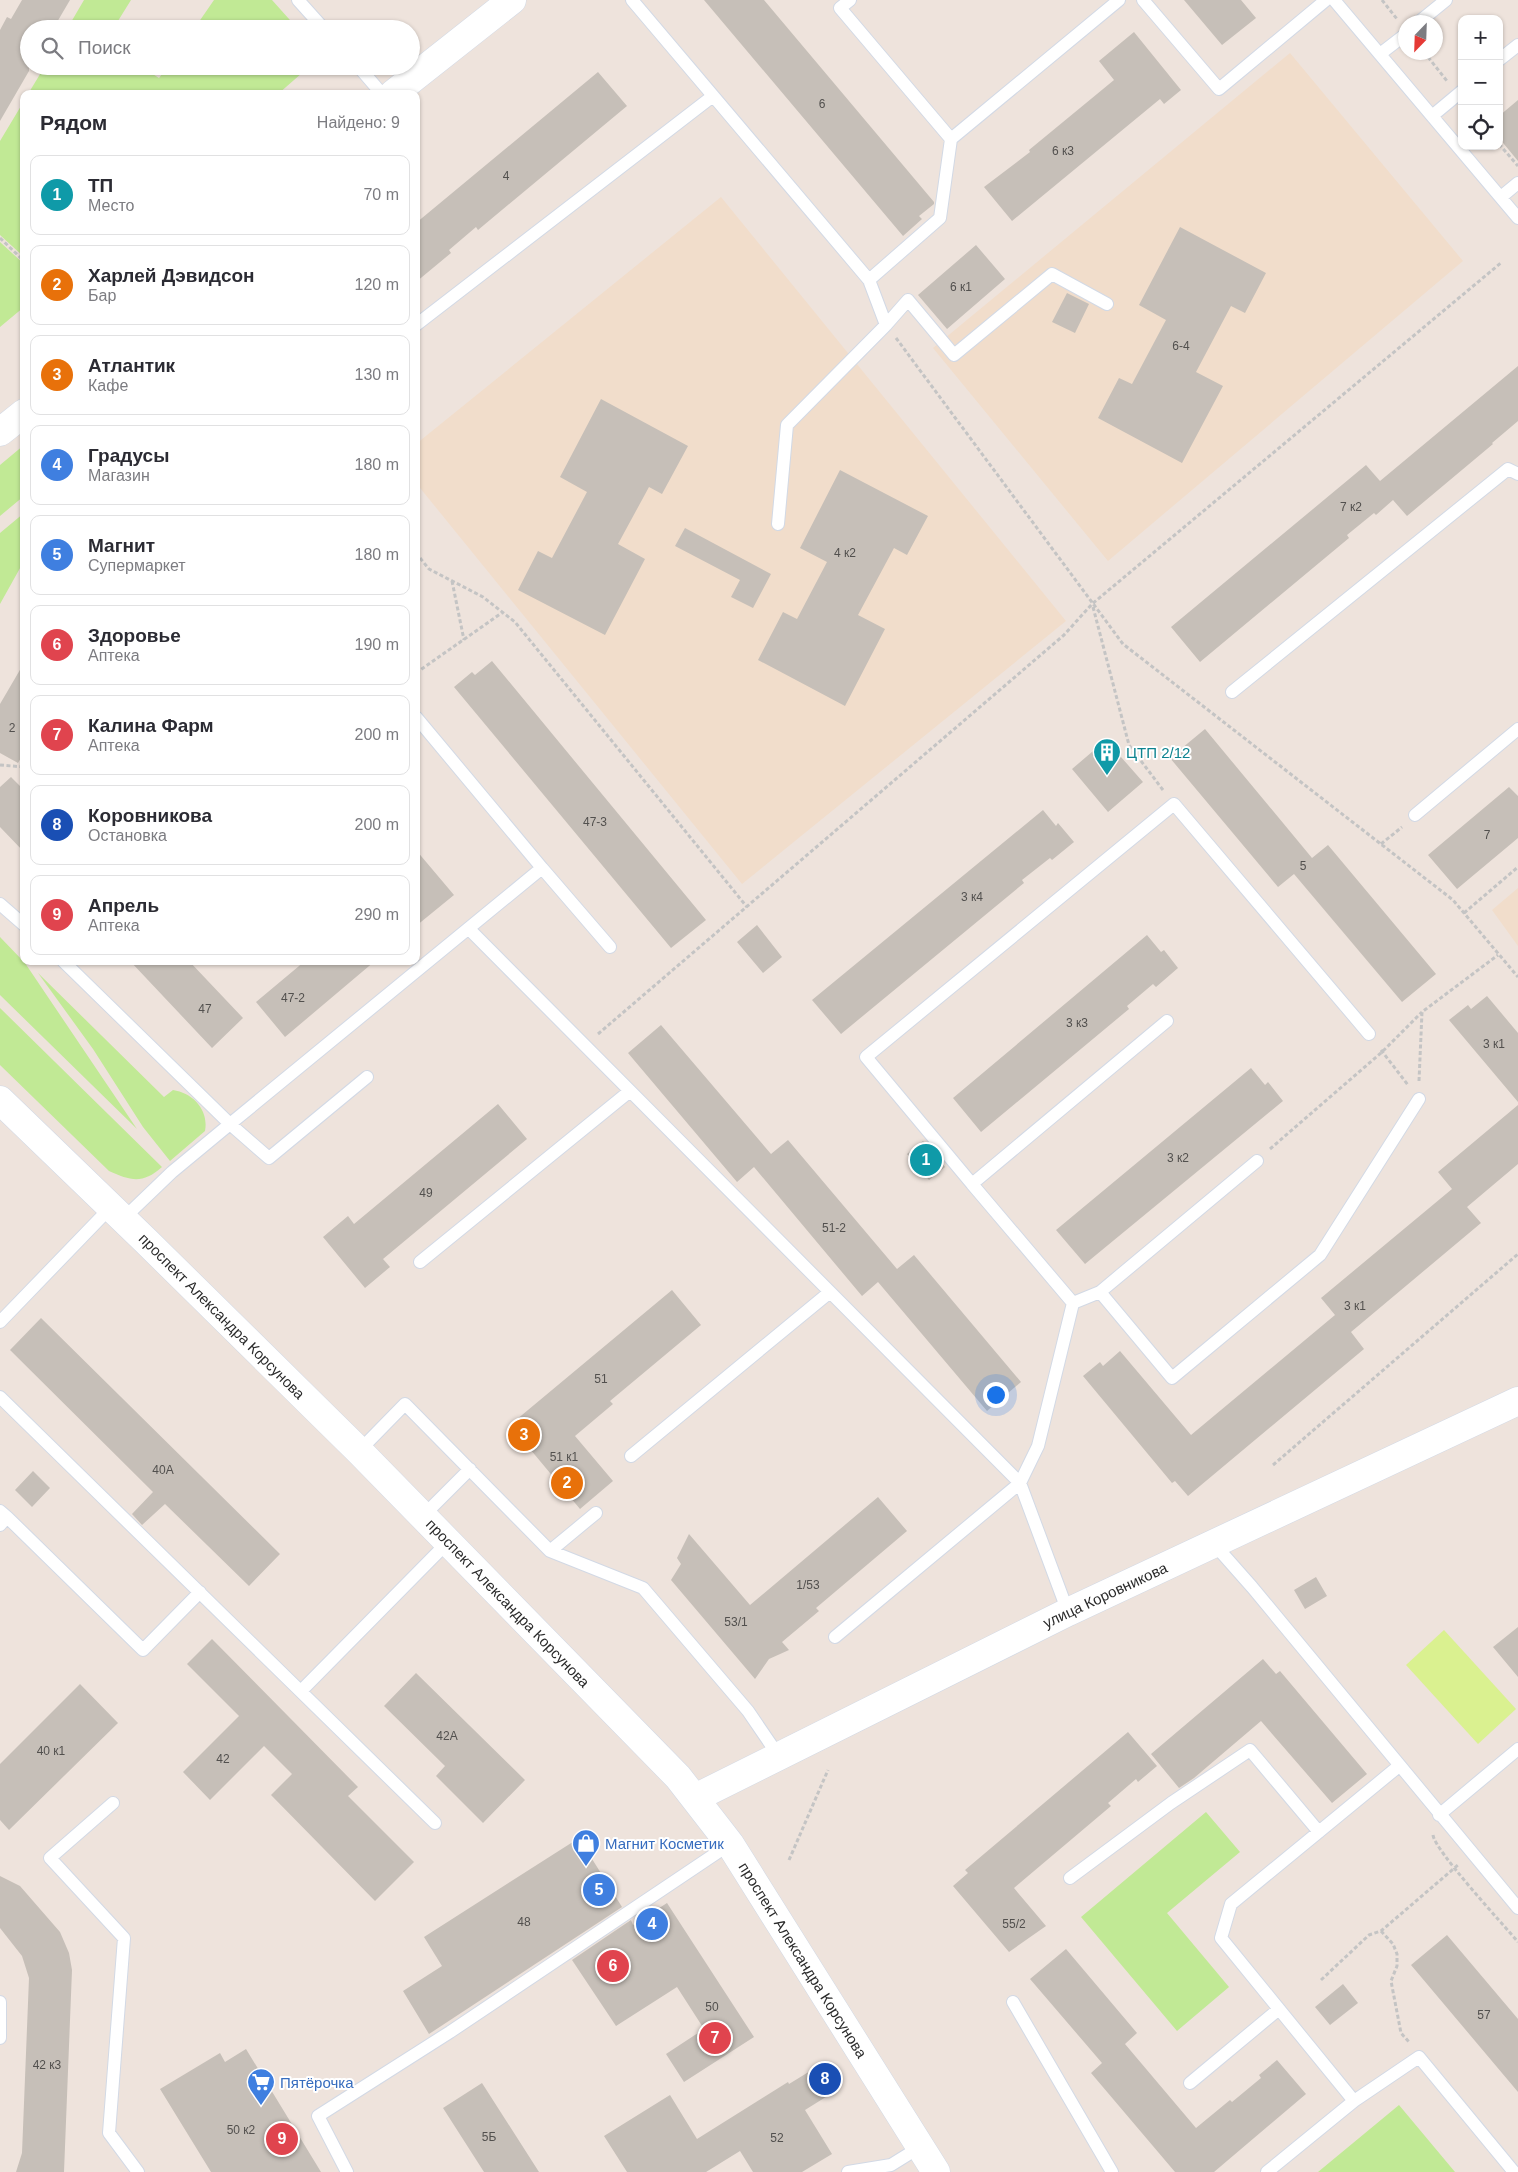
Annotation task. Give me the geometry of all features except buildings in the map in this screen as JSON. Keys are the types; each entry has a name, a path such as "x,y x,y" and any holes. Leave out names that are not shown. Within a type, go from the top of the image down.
{"street":[{"path":"420,73 512,0"},
{"path":"398,90 417,75"},
{"path":"0,432 20,416"},
{"name":"проспект Александра Корсунова","path":"0,1100 358,1451 671,1770 730,1844 936,2172"},
{"name":"улица Коровникова","path":"695,1798 1068,1612 1518,1401"}],"lane":[{"path":"632,0 869,280 886,325"},
{"path":"850,0 840,8 951,139"},
{"path":"869,280 940,218 951,139 1119,0"},
{"path":"1143,0 1218,89 1326,0"},
{"path":"1334,0 1518,218"},
{"path":"1428,15 1446,0"},
{"path":"306,3 318,20"},
{"path":"1380,54 1398,34"},
{"path":"1503,57 1518,45"},
{"path":"366,75 379,90"},
{"path":"1432,116 1458,95"},
{"path":"420,321 713,96"},
{"path":"1501,197 1518,183"},
{"path":"778,524 787,425 886,325 908,300 954,355 1052,274 1107,304"},
{"path":"1232,692 1508,469 1518,474"},
{"path":"420,722 610,947"},
{"path":"1415,815 1518,728"},
{"path":"1073,1304 866,1057 1174,804 1369,1034"},
{"path":"0,1322 117,1213 172,1172 542,868"},
{"path":"0,904 20,922"},
{"path":"469,929 1020,1482 1068,1612"},
{"path":"67,965 230,1124 269,1158 367,1077"},
{"path":"972,1184 1167,1021"},
{"path":"420,1262 630,1091"},
{"path":"1100,1292 1172,1378 1320,1255 1419,1099"},
{"path":"1073,1304 1100,1292 1257,1161"},
{"path":"631,1456 830,1292"},
{"path":"835,1637 1020,1482 1038,1446 1073,1304"},
{"path":"0,1396 435,1822"},
{"path":"358,1451 405,1404 550,1551 643,1588 748,1711 778,1755"},
{"path":"423,1516 470,1469"},
{"path":"550,1551 596,1513"},
{"path":"2,1518 143,1650 200,1592"},
{"path":"301,1691 448,1542"},
{"path":"1214,1544 1252,1587 1518,1908"},
{"path":"1439,1815 1518,1749"},
{"path":"1070,1878 1171,1803 1250,1750 1319,1832"},
{"path":"1354,2101 1221,1938 1231,1904 1399,1766"},
{"path":"113,1803 50,1858 124,1938 109,2133 138,2172"},
{"path":"347,2172 318,2116 450,2032 730,1844"},
{"path":"0,2002 0,2038"},
{"path":"1014,2002 1112,2172"},
{"path":"1190,2083 1279,2009"},
{"path":"1267,2172 1354,2101 1419,2057 1514,2172"},
{"path":"848,2172 891,2165 920,2146"}],"path":[{"path":"1382,0 1398,21"},
{"path":"1431,60 1458,91"},
{"path":"1503,149 1518,167"},
{"path":"0,238 20,257"},
{"path":"584,1045 1064,635 1092,604 1502,262"},
{"path":"886,325 1123,644 1453,900 1518,977"},
{"path":"420,558 429,568 483,596 515,622 747,907"},
{"path":"452,581 464,640"},
{"path":"1092,604 1129,745 1174,804"},
{"path":"420,670 503,612"},
{"path":"0,765 20,767"},
{"path":"1381,844 1415,815"},
{"path":"1464,913 1518,867"},
{"path":"1257,1161 1382,1052 1422,1012 1498,955"},
{"path":"1419,1099 1422,1012"},
{"path":"1369,1034 1419,1099"},
{"path":"1273,1465 1518,1254"},
{"path":"790,1860 828,1770"},
{"path":"1439,1815 1432,1836 1454,1868 1518,1942"},
{"path":"1321,1980 1369,1935 1381,1931 1472,1853"},
{"path":"1381,1931 1393,1944 1397,1954 1397,1966 1392,1981 1401,2032 1419,2057"}],"shaded area":[{"path":"1290,53 1463,261 1108,561 933,348"},
{"path":"721,197 1066,621 742,884 420,488 420,441"},
{"path":"1518,888 1518,946 1492,910"}],"green space":[{"path":"84,0 131,0 119,20 72,20"},
{"path":"214,0 272,0 290,20 200,20"},
{"path":"40,75 154,75 159,78 161,75 300,75 283,90 30,90"},
{"path":"20,108 20,253 0,235 0,141"},
{"path":"0,242 20,260 20,310 0,327"},
{"path":"20,448 20,499 0,516 0,465"},
{"path":"20,516 20,568 0,604 0,533"},
{"path":"0,937 20,958 20,965 26,965 137,1129 0,995"},
{"path":"38,973 164,1097 173,1090 193,1099 202,1110 206,1123 205,1131 170,1161 143,1127 93,1049"},
{"path":"0,1008 162,1167 149,1176 137,1179 130,1179 109,1171 0,1065"},
{"path":"1444,1630 1516,1709 1478,1744 1406,1665"},
{"path":"1206,1812 1240,1852 1167,1913 1229,1987 1177,2031 1081,1917"},
{"path":"1399,2105 1455,2172 1318,2172"}],"place":[{"name":"ЦТП 2/12","path":"1107,776"},
{"name":"ТП","path":"926,1160"},
{"name":"Атлантик","path":"524,1435"},
{"name":"Харлей Дэвидсон","path":"567,1483"},
{"name":"Магнит Косметик","path":"586,1867"},
{"name":"Магнит","path":"599,1890"},
{"name":"Градусы","path":"652,1924"},
{"name":"Здоровье","path":"613,1966"},
{"name":"Калина Фарм","path":"715,2038"},
{"name":"Коровникова","path":"825,2079"},
{"name":"Пятёрочка","path":"261,2106"},
{"name":"Апрель","path":"282,2139"}]}
